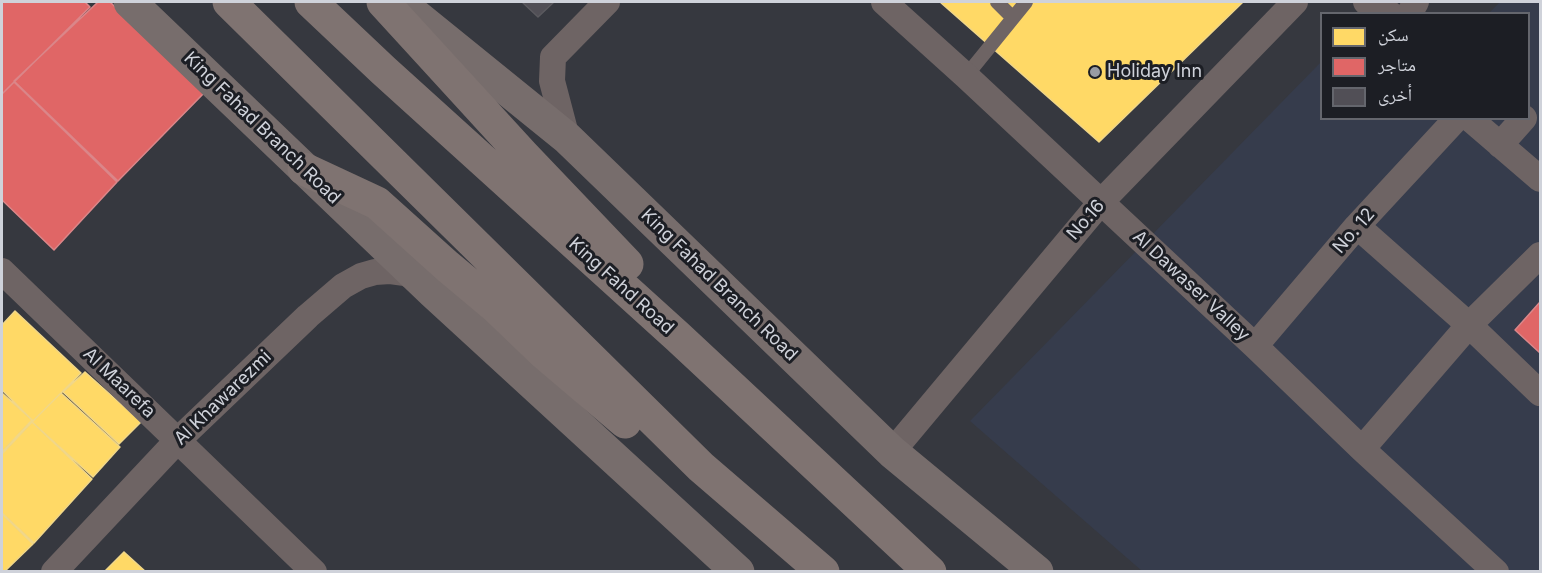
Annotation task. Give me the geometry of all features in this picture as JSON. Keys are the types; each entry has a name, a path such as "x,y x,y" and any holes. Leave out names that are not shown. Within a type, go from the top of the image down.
{"highway":[{"path":"229,2 701,467 823,572"},
{"name":"King Fahd Road","path":"311,2 678,337 930,572"},
{"path":"383,2 630,268 678,337"},
{"path":"304,169 377,202 447,266 496,306 545,354 633,429 701,467"}],"main road":[{"name":"King Fahad Branch Road","path":"130,2 418,278 738,572"},
{"name":"King Fahad Branch Road","path":"399,2 567,138 892,452 1037,572"}],"street":[{"path":"567,138 552,81 553,57 607,2"},
{"name":"Al Dawaser Valley","path":"884,2 1496,572"},
{"name":"No.16","path":"892,452 1101,202 1295,2"},
{"path":"1366,2 1386,12"},
{"name":"No. 12","path":"1255,346 1357,226 1455,120"},
{"path":"1471,120 1540,180"},
{"path":"1500,145 1522,120"},
{"path":"1357,226 1469,325 1540,393"},
{"path":"1362,449 1469,325 1540,255"},
{"name":"Al Khawarezmi","path":"54,572 177,441 308,316 343,286 361,276 375,272 405,273 418,278"},
{"name":"Al Maarefa","path":"6,283 314,572"}],"lane":[{"path":"997,2 1013,18"},
{"path":"966,76 1026,2"}],"shaded area":[{"path":"1500,2 1540,2 1540,571 1142,571 970,421 1320,63 1320,120 1530,120 1530,12 1490,12"}],"building: سكن":[{"name":"Holiday Inn","path":"940,2 1243,2 1099,142"},
{"path":"15,311 81,373 33,421 2,390 2,325"},
{"path":"85,372 141,422 119,444 63,392"},
{"path":"2,393 32,420 2,452"},
{"path":"61,393 120,447 93,477 32,422"},
{"path":"32,422 92,479 34,543 2,513 2,454"},
{"path":"2,514 33,544 4,572 2,572"},
{"path":"124,552 146,572 104,572"}],"building: متاجر":[{"path":"2,2 85,2 90,7 2,94"},
{"path":"98,2 110,2 205,92 118,181 14,81"},
{"path":"14,82 117,182 54,250 2,200 2,94"},
{"path":"1540,302 1540,353 1515,330"}],"building: أخرى":[{"path":"522,2 554,2 538,17"}],"place":[{"name":"Holiday Inn","path":"1095,72"}]}
